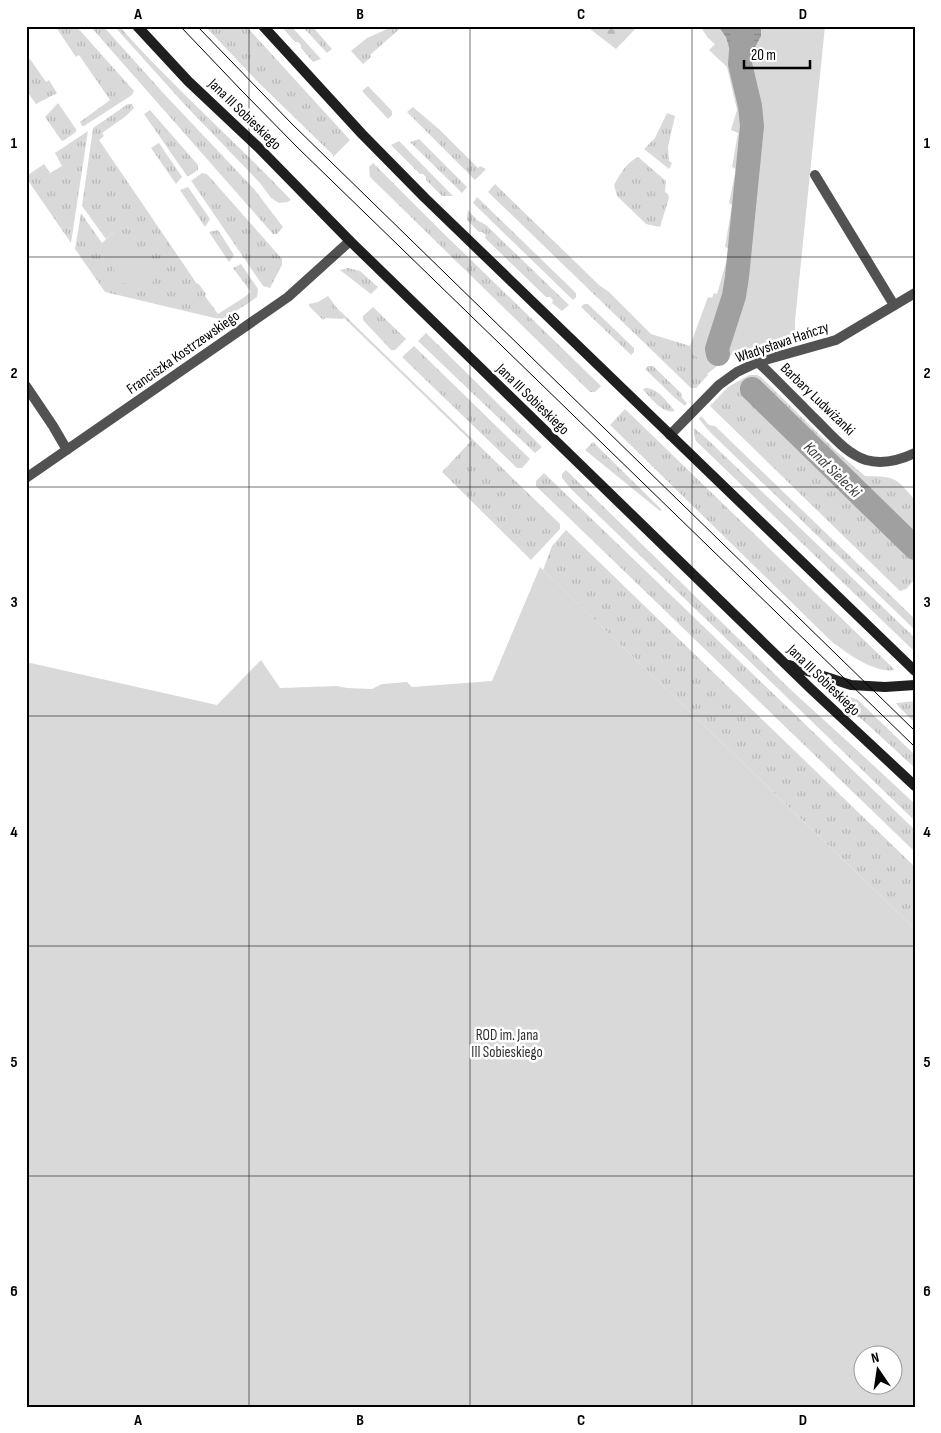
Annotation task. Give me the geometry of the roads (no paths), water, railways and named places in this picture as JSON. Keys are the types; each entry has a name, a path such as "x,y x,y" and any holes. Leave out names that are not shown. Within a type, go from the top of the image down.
{"main road":[{"name":"Jana III Sobieskiego","path":"137,26 188,81 258,147 350,242 785,664 915,786"},
{"path":"263,26 407,180 915,671"},
{"path":"785,664 850,685 915,685"}],"street":[{"path":"816,175 894,305"},
{"name":"Franciszka Kostrzewskiego","path":"26,478 280,303 316,274 350,242"},
{"name":"Władysława Hańczy","path":"670,435 724,380 737,372 758,362 836,340 915,293"},
{"name":"Barbary Ludwiżanki","path":"758,362 842,446 856,455 877,462 894,461 915,453"},
{"path":"26,386 67,450"}],"waterway":[{"path":"718,354 717,349 734,296 737,277 752,126 750,106 740,64 743,26"},
{"name":"Kanał Sielecki","path":"752,389 915,548"}],"tram line":[{"path":"180,26 297,147 915,747"},
{"path":"197,26 292,124 915,731"}],"park label":[{"name":"ROD im. Jana III Sobieskiego","path":"507,1044"}]}
